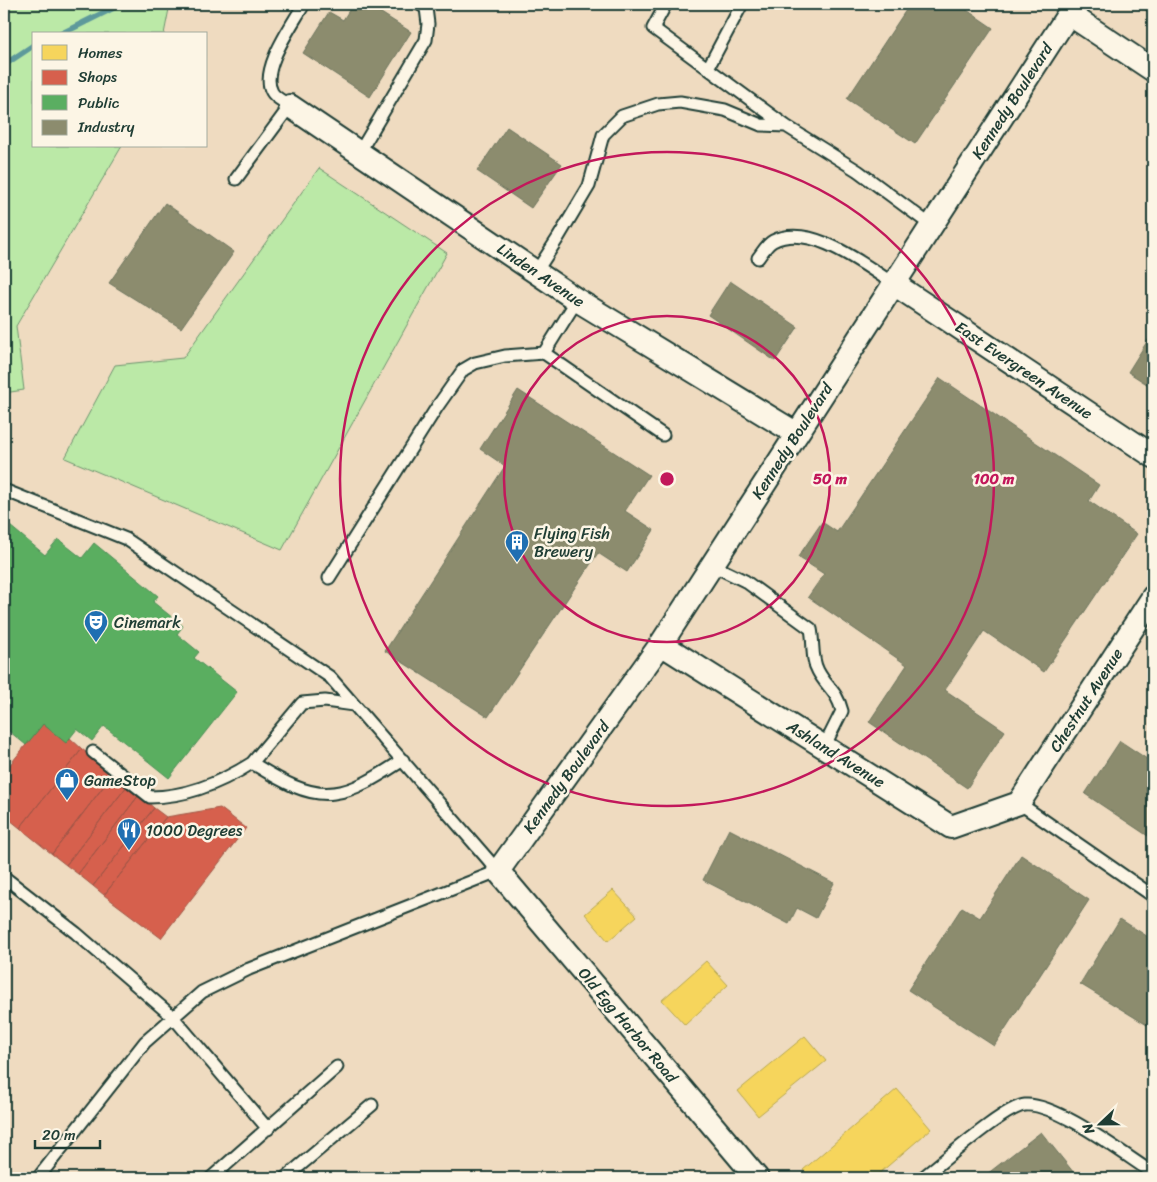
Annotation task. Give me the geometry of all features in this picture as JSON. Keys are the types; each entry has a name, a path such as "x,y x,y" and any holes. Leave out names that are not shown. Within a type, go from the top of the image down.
{"street":[{"path":"1072,9 1153,70"},
{"name":"Kennedy Boulevard","path":"498,871 661,644 1072,9"},
{"name":"Linden Avenue","path":"290,106 577,300 797,434"},
{"name":"East Evergreen Avenue","path":"894,284 1153,456"},
{"name":"Chestnut Avenue","path":"1019,803 1153,597"},
{"name":"Ashland Avenue","path":"661,644 951,826 1019,803"},
{"name":"Old Egg Harbor Road","path":"498,871 757,1178"}],"lane":[{"path":"236,179 290,106 273,94 268,82 269,68 304,4"},
{"path":"359,153 426,40 428,24 426,8 419,4"},
{"path":"666,4 653,28 786,126 858,171 932,226"},
{"path":"708,68 742,4"},
{"path":"536,272 589,186 603,135 622,116 658,104 680,102 725,110 761,125 786,126"},
{"path":"758,258 772,241 798,236 832,245 894,284"},
{"path":"544,353 577,300"},
{"path":"329,578 436,407 463,370 475,362 505,356 544,353 663,435"},
{"path":"4,490 126,539 330,677 498,871 249,969 202,992 145,1042 38,1178"},
{"path":"712,565 745,581 811,629 814,659 818,672 838,697 842,711 824,747"},
{"path":"93,752 150,797 176,794 225,780 252,763 302,703 325,700 354,705"},
{"path":"252,763 280,780 309,791 334,794 369,781 403,760"},
{"path":"1019,803 1153,896"},
{"path":"4,877 76,933 173,1017 268,1130"},
{"path":"211,1178 268,1130 337,1067"},
{"path":"285,1178 372,1105"},
{"path":"922,1178 999,1117 1025,1105 1057,1111 1153,1173"}],"shaded area":[{"path":"170,4 1153,4 1153,1178 4,1178 4,393 24,390 16,326 121,148 208,148 208,32 164,32"}],"green space":[{"path":"4,4 170,4 164,32 32,32 32,148 121,148 16,326 24,390 4,393"},
{"path":"319,168 447,253 282,550 65,458 115,365 183,358"}],"building: Homes":[{"path":"613,890 637,916 608,941 585,914"},
{"path":"706,961 728,985 685,1025 662,1000"},
{"path":"805,1036 826,1061 758,1116 738,1091"},
{"path":"897,1089 931,1129 874,1178 809,1178 803,1170"}],"building: Shops":[{"path":"43,724 66,743 70,738 82,749 20,828 4,815 4,772"},
{"name":"GameStop","path":"82,749 113,774 52,854 20,828"},
{"path":"113,774 127,786 66,865 52,854"},
{"path":"127,786 139,795 78,874 66,865"},
{"path":"139,795 154,808 93,886 78,874"},
{"name":"1000 Degrees","path":"154,808 166,817 104,895 93,886"},
{"path":"220,808 246,828 161,938 104,895 166,817"}],"building: Public":[{"name":"Cinemark","path":"4,521 45,555 58,539 82,558 94,543 158,596 153,602 183,626 177,634 199,652 194,658 237,692 169,778 104,726 92,741 77,729 66,743 43,724 26,745 4,727"}],"building: Industry":[{"path":"353,4 367,4 411,32 370,97 303,53 329,12 343,20"},
{"path":"910,4 958,4 993,28 915,144 847,99"},
{"path":"1144,4 1153,4 1153,15 1141,7"},
{"path":"507,127 562,164 531,208 477,171"},
{"path":"165,203 234,252 181,328 109,283"},
{"path":"730,281 798,327 775,361 708,315"},
{"path":"1153,332 1153,388 1128,372"},
{"path":"940,378 1099,485 1089,501 1137,534 1044,672 984,631 945,690 1005,731 967,788 869,722 907,665 808,597 824,574 798,557 822,522 837,532"},
{"name":"Flying Fish Brewery","path":"518,390 649,475 625,511 654,530 627,572 598,553 488,717 385,651 505,466 480,449"},
{"path":"1120,741 1153,763 1153,828 1148,836 1085,794"},
{"path":"729,829 834,883 816,918 797,908 789,924 703,880"},
{"path":"1021,855 1089,900 994,1046 908,990 962,907 980,918"},
{"path":"1120,919 1153,940 1153,1015 1147,1025 1080,984"},
{"path":"1041,1132 1078,1178 982,1178"}],"waterway":[{"path":"65,32 121,4"},
{"path":"4,65 32,46"}],"place":[{"name":"Flying Fish Brewery","path":"517,563"},
{"name":"Cinemark","path":"96,643"},
{"name":"GameStop","path":"67,801"},
{"name":"1000 Degrees","path":"129,851"}]}
